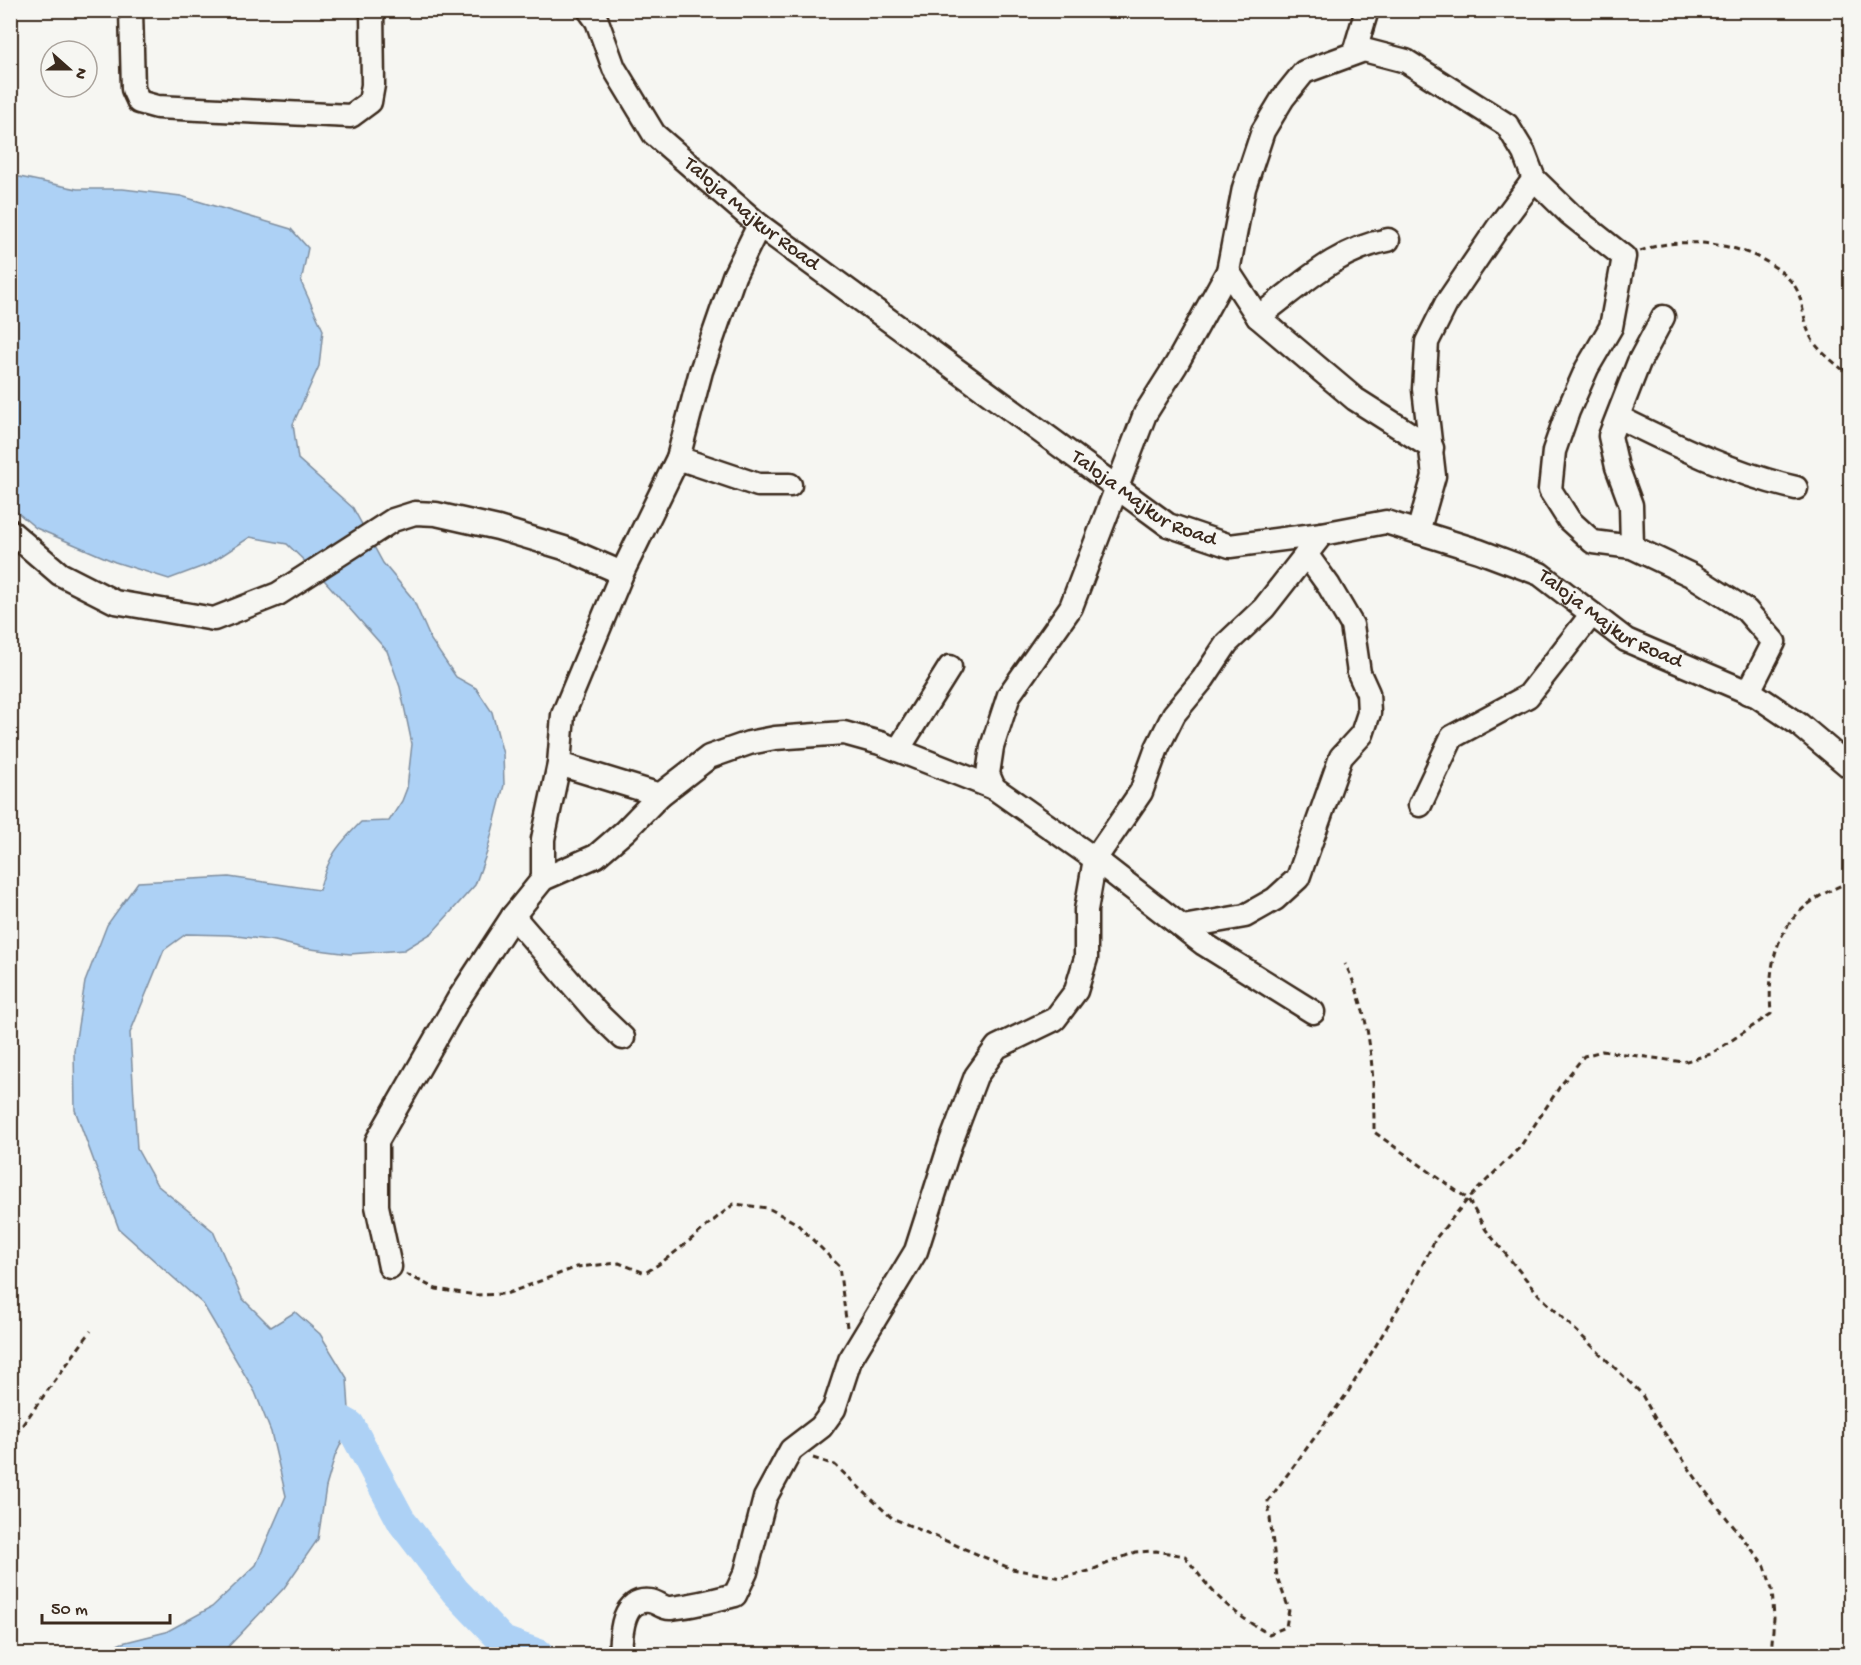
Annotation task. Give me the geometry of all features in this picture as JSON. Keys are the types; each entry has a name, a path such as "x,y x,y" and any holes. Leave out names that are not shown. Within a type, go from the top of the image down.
{"street":[{"path":"131,10 133,88 139,102 157,107 351,116 370,102 372,10"},
{"name":"Taloja Majkur Road","path":"589,10 597,21 614,68 654,134 759,225 1168,525 1230,546 1322,534 1386,522 1479,551 1540,574 1626,640 1748,693 1800,725 1851,767"},
{"path":"1354,52 1367,10"},
{"path":"994,788 988,774 992,747 1009,695 1071,607 1145,414 1176,365 1228,271 1244,188 1263,131 1283,98 1304,72 1364,50 1406,61 1507,125 1524,153 1534,179 1569,214 1624,257 1611,327 1587,368 1568,411 1554,451 1550,490 1569,520 1593,542 1632,547 1693,576 1746,610 1774,642 1748,693"},
{"path":"1418,532 1434,476 1424,389 1427,342 1446,304 1499,225 1534,179"},
{"path":"543,879 543,839 559,764 563,716 622,573 678,458 701,371 734,276 759,225"},
{"path":"1258,316 1335,259 1370,243 1388,240"},
{"path":"1228,271 1258,316 1355,399 1432,448"},
{"path":"1632,547 1631,505 1617,467 1610,436 1640,362 1663,317"},
{"path":"1618,417 1702,456 1767,482 1796,488"},
{"path":"678,458 758,485 790,485"},
{"path":"10,531 60,574 115,602 214,619 278,594 393,520 414,513 436,514 498,528 564,548 622,573"},
{"path":"620,1654 622,1626 628,1612 641,1601 651,1601 668,1609 735,1595 746,1572 765,1498 791,1450 821,1427 834,1410 850,1360 916,1251 951,1142 976,1076 997,1047 1055,1018 1076,991 1086,958 1086,910 1095,859 1141,792 1156,748 1174,714 1203,679 1227,643 1264,608 1322,534"},
{"path":"1183,927 1245,916 1275,899 1298,878 1341,757 1362,734 1369,713 1368,693 1359,673 1352,625 1329,586 1306,554"},
{"path":"1420,806 1452,737 1528,696 1592,614"},
{"path":"898,750 950,668"},
{"path":"390,1267 377,1206 377,1141 441,1029 513,916 543,879 596,856 626,831 660,795 710,758 749,743 775,738 844,733 898,750 994,788 1095,859 1204,944 1313,1012"},
{"path":"559,764 660,795"},
{"path":"513,916 596,1012 623,1038"}],"path":[{"path":"1624,257 1656,244 1702,244 1733,249 1772,263 1795,286 1810,336 1851,376"},
{"path":"791,1450 835,1465 868,1493 892,1518 1012,1569 1062,1578 1089,1571 1135,1552 1156,1551 1185,1556 1208,1587 1239,1617 1269,1634 1286,1628 1289,1609 1277,1577 1268,1501 1348,1392 1412,1285 1436,1238 1468,1199 1520,1147 1561,1085 1584,1056 1602,1051 1683,1062 1711,1054 1771,1014 1769,989 1774,959 1785,927 1823,892 1851,882"},
{"path":"1345,964 1356,985 1374,1069 1374,1132 1468,1199 1485,1230 1539,1295 1641,1394 1657,1422 1702,1487 1766,1566 1772,1589 1774,1618 1771,1654"},
{"path":"390,1267 436,1289 476,1295 506,1294 577,1267 619,1263 645,1273 665,1261 697,1232 734,1204 768,1208 795,1223 839,1266 848,1330"},
{"path":"10,1442 91,1330"}],"water":[{"path":"10,175 77,189 123,189 181,196 291,229 308,248 301,282 323,330 319,366 293,424 298,459 353,508 383,563 413,599 431,640 456,677 476,688 492,712 503,754 504,785 487,852 475,885 432,933 404,950 350,954 229,935 186,934 164,950 130,1033 137,1149 157,1185 213,1231 242,1298 271,1327 295,1312 320,1334 347,1378 350,1425 335,1456 326,1487 318,1539 284,1588 228,1647 216,1654 97,1654 122,1643 166,1632 212,1607 256,1565 286,1496 271,1432 255,1392 203,1304 119,1229 75,1110 74,1051 85,982 107,925 138,882 229,877 319,890 330,860 352,831 361,822 389,821 402,801 407,788 412,744 400,687 387,651 325,581 287,544 250,537 209,564 169,579 115,562 36,528 11,507"}],"waterway":[{"path":"316,1406 350,1425 402,1522 455,1591 503,1641 539,1654"}]}
